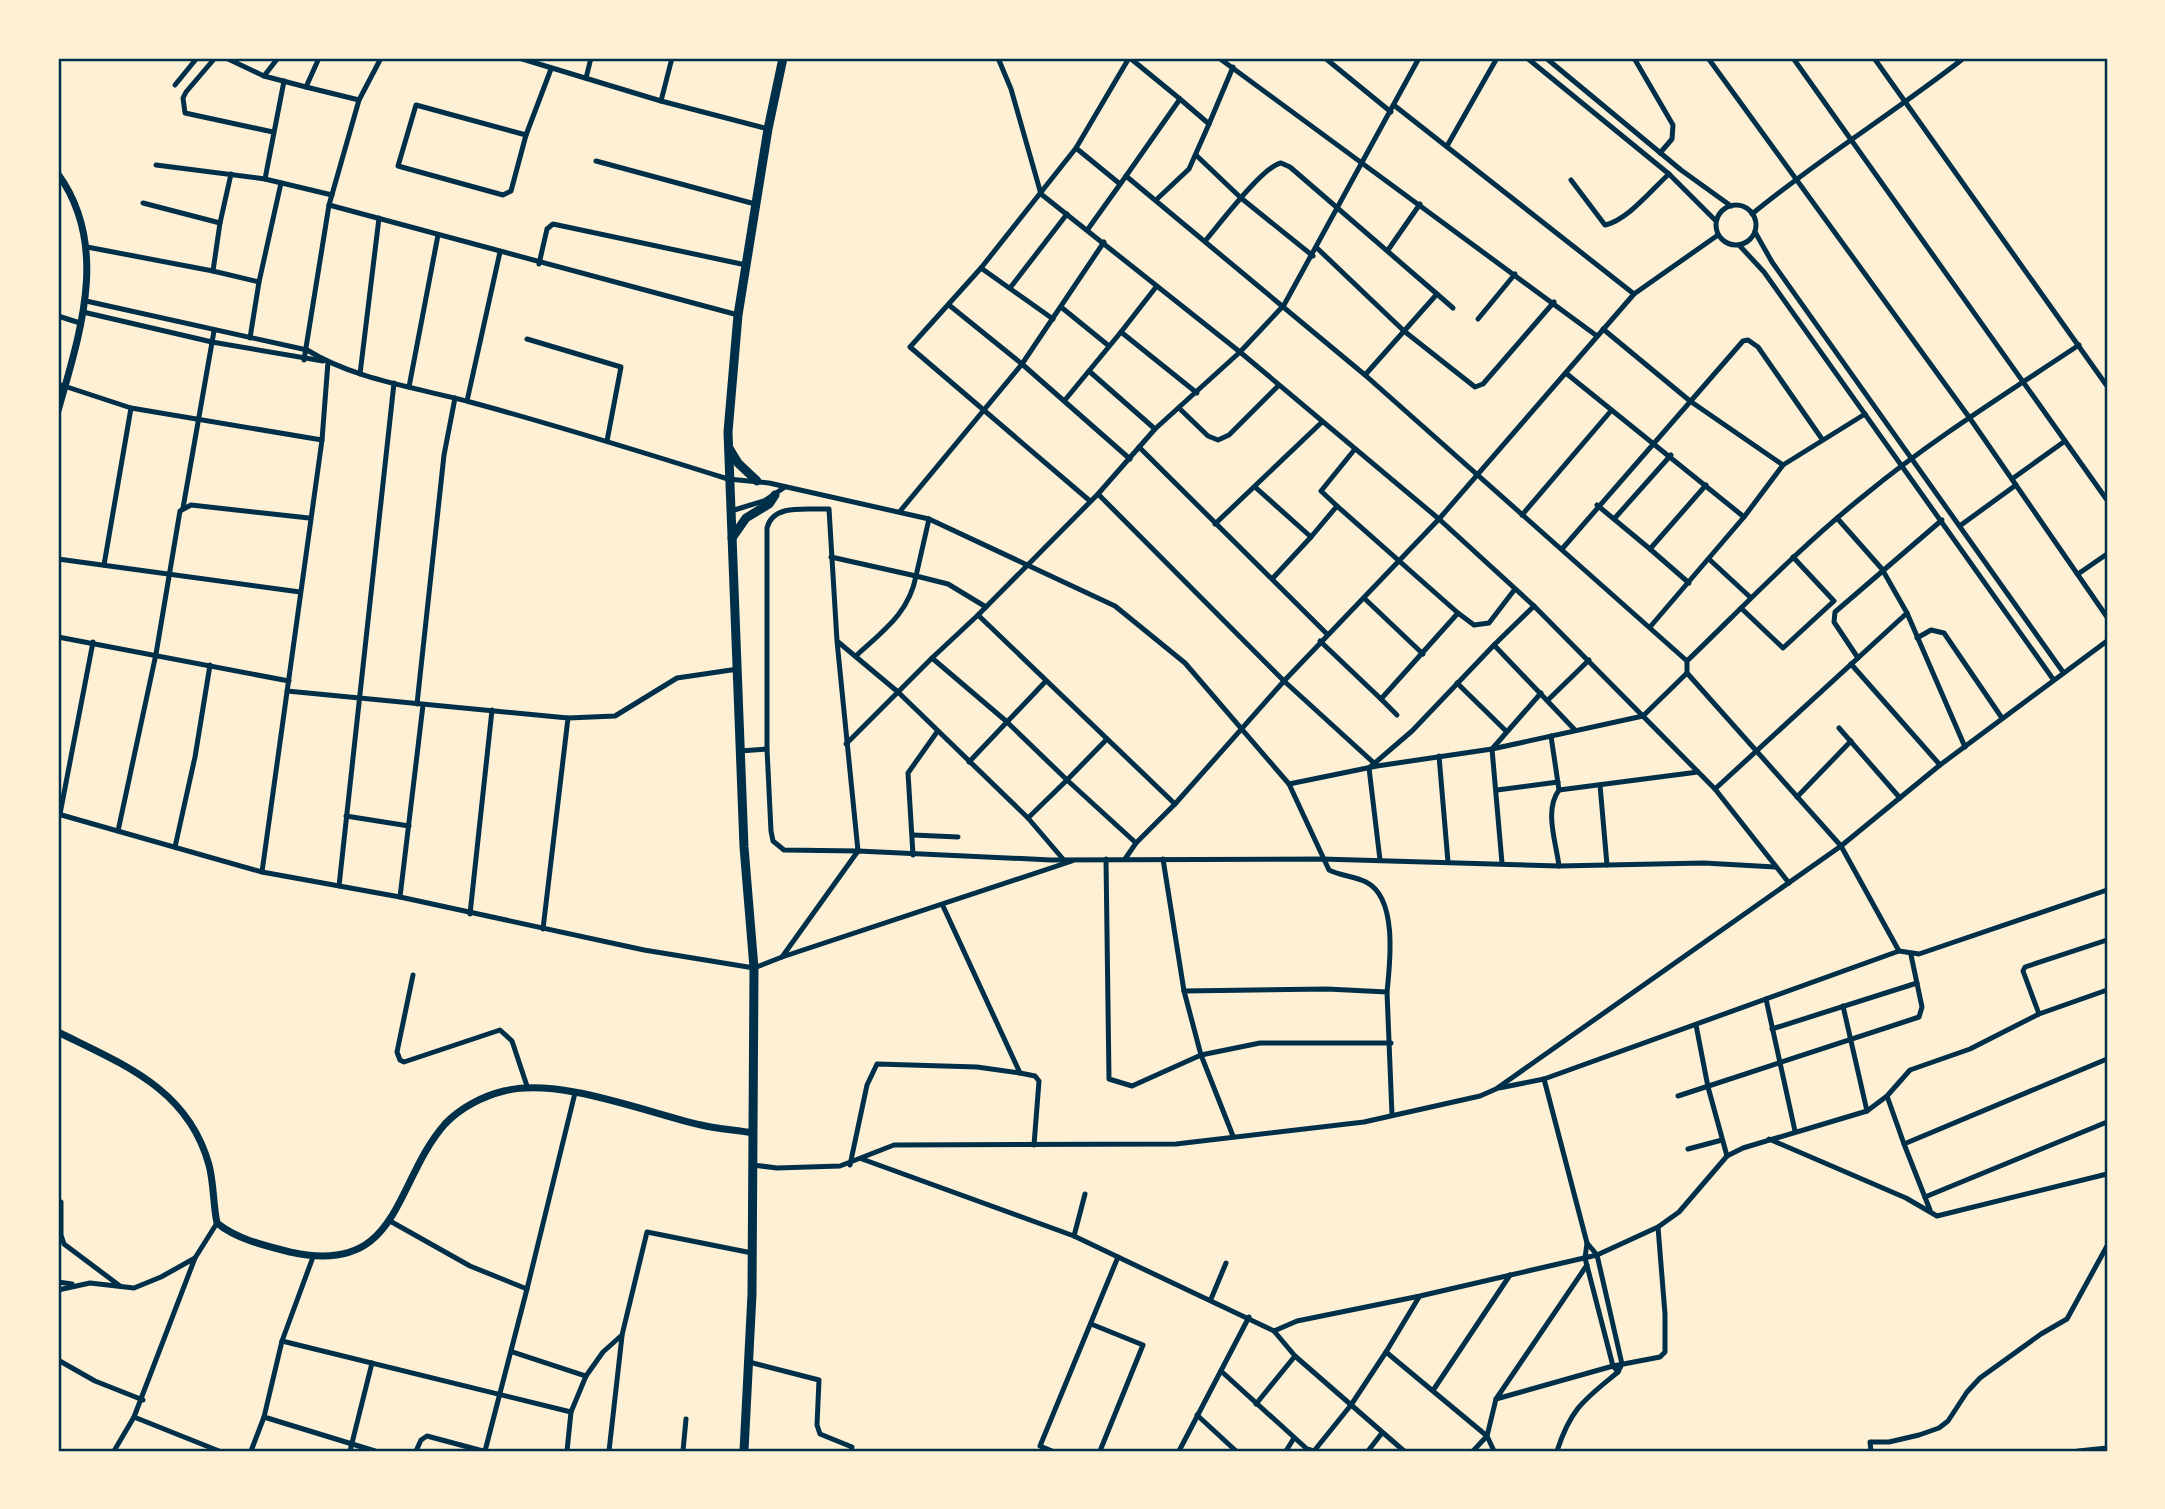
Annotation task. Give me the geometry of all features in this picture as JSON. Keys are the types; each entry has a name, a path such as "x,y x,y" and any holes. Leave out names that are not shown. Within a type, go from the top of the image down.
{"main road":[{"path":"744,1451 752,1253 754,968 740,751 739,668 728,447 730,390 738,315 768,129 783,58"},
{"path":"728,447 738,463 757,481"},
{"path":"732,538 746,518 769,504 775,495"}],"street":[{"path":"175,85 197,58"},
{"path":"215,58 186,92 183,98 185,113 273,132"},
{"path":"226,58 264,76 359,100"},
{"path":"264,76 278,58"},
{"path":"306,87 319,58"},
{"path":"304,360 332,195 359,100 381,58"},
{"path":"519,58 661,101 768,129"},
{"path":"586,78 591,58"},
{"path":"661,101 672,58"},
{"path":"998,58 1012,89 1041,194 1240,352 1439,519 1534,606 1699,772 1789,883"},
{"path":"1090,501 910,347 981,268 1076,148 1129,58 1209,124"},
{"path":"1219,58 1597,336"},
{"path":"1325,58 1447,146 1634,295"},
{"path":"846,744 1028,566 1098,494 1155,429 1240,352 1284,305 1318,249 1336,208 1363,165 1419,58"},
{"path":"1447,146 1497,58"},
{"path":"1527,58 1669,174 1716,221"},
{"path":"1546,58 1660,153 1731,206"},
{"path":"1634,58 1673,125 1672,139 1660,153"},
{"path":"1708,58 1969,417 2107,617"},
{"path":"1793,58 2107,500"},
{"path":"1874,58 2107,386"},
{"path":"1752,214 1794,179 1906,103 1964,58"},
{"path":"1156,200 1189,169 1197,156 1233,67"},
{"path":"526,135 416,105 398,166 508,195 526,135 551,69"},
{"path":"265,179 284,81"},
{"path":"1088,229 1180,99"},
{"path":"1076,148 1120,184"},
{"path":"1197,156 1241,198 1313,256"},
{"path":"596,161 755,204"},
{"path":"1205,241 1271,167 1281,163 1290,167 1453,308"},
{"path":"156,164 265,179 332,195"},
{"path":"58,174 83,221 87,247 86,300 61,385 58,411"},
{"path":"213,271 231,174"},
{"path":"1571,180 1605,225 1612,223 1669,174"},
{"path":"1126,176 1284,305 1688,661"},
{"path":"250,338 259,282 281,183"},
{"path":"143,203 220,223"},
{"path":"1388,250 1420,204"},
{"path":"330,205 539,264 738,315"},
{"path":"1755,232 1751,238 1739,245 1727,244 1718,235 1716,221 1719,214 1731,206 1742,206 1752,214 1755,232 1772,262 1913,457 2063,672"},
{"path":"1010,288 1067,214"},
{"path":"360,374 379,218"},
{"path":"539,264 547,229 553,224 746,265"},
{"path":"409,387 438,235"},
{"path":"1125,859 1320,641 1402,560 1634,295 1718,235"},
{"path":"901,510 1022,364 1104,242"},
{"path":"1739,245 1765,272 2053,679"},
{"path":"87,247 259,282"},
{"path":"1318,249 1404,331 1471,385 1479,387 1554,302"},
{"path":"467,401 499,252"},
{"path":"981,268 1053,319"},
{"path":"1478,319 1514,274"},
{"path":"1065,400 1156,287"},
{"path":"1365,375 1437,294"},
{"path":"86,300 307,350 327,362 360,374 467,401 728,479 757,481 901,510 929,519 1115,606 1185,663 1243,727 1289,784 1329,870 1366,882 1377,891 1385,909 1390,938 1387,992 1392,1115"},
{"path":"949,305 1065,400 1130,459"},
{"path":"1061,307 1109,346"},
{"path":"83,312 212,342 327,362"},
{"path":"58,316 80,323"},
{"path":"1603,329 1690,401 1783,465"},
{"path":"118,831 156,653 214,331"},
{"path":"1121,332 1197,393"},
{"path":"527,339 621,367 607,441"},
{"path":"1562,549 1736,346 1748,340 1758,347 1822,439"},
{"path":"1289,784 1372,765 1492,749 1643,716 1687,673 1688,661 1750,597 1837,518 1913,457 2079,345"},
{"path":"262,872 309,518 322,440 327,362"},
{"path":"1089,371 1155,429"},
{"path":"1567,374 1610,412 1671,455 1744,517"},
{"path":"339,886 394,383"},
{"path":"61,385 131,408 322,440"},
{"path":"1179,408 1208,436 1218,440 1228,435 1278,386"},
{"path":"400,897 444,455 455,398"},
{"path":"104,565 131,408"},
{"path":"1522,515 1610,412"},
{"path":"1650,627 1710,560 1783,465 1865,414"},
{"path":"1215,524 1322,422"},
{"path":"1961,525 2065,441"},
{"path":"1139,447 1327,634"},
{"path":"1355,449 1321,491 1402,560 1458,613 1474,625 1489,623 1515,589"},
{"path":"1614,519 1671,455"},
{"path":"1650,549 1706,485"},
{"path":"1255,486 1311,537"},
{"path":"731,511 753,505 785,487"},
{"path":"1098,494 1284,681 1372,765 1380,860"},
{"path":"782,957 858,851 837,641 831,557 831,498"},
{"path":"183,508 191,505 309,518"},
{"path":"1597,505 1689,583"},
{"path":"1273,578 1337,506"},
{"path":"829,509 778,512 769,519 767,749 773,841 784,850 1063,859 1322,859 1559,866 1704,863 1774,867"},
{"path":"1837,518 1882,569 1907,613 1965,747"},
{"path":"857,655 903,613 913,593 929,519"},
{"path":"1858,658 1834,622 1835,612 1942,520"},
{"path":"2078,574 2107,554"},
{"path":"1793,556 1840,607"},
{"path":"831,557 948,584 986,607"},
{"path":"58,559 300,592"},
{"path":"1710,560 1750,597"},
{"path":"1364,598 1423,654"},
{"path":"1741,608 1783,648 1834,601"},
{"path":"1372,765 1412,731 1534,606"},
{"path":"1381,699 1458,613"},
{"path":"1714,789 1907,613"},
{"path":"978,615 1175,804"},
{"path":"1917,638 1931,629 1944,633 2003,718"},
{"path":"58,637 156,653 289,681"},
{"path":"837,641 898,692 1028,818 1063,859"},
{"path":"1320,641 1397,715"},
{"path":"1496,1089 1842,846 1940,765 2107,641"},
{"path":"93,642 59,814 262,872 400,897 543,929 754,968 1078,859"},
{"path":"1494,645 1575,730"},
{"path":"932,658 1006,720 1136,844"},
{"path":"1548,700 1589,660"},
{"path":"1851,664 1940,765"},
{"path":"175,847 195,757 210,665"},
{"path":"286,691 568,718 615,716 677,678 739,668"},
{"path":"1687,673 1842,846 1899,951"},
{"path":"969,762 1006,720 1045,682"},
{"path":"1457,683 1506,730"},
{"path":"1502,863 1492,749 1541,693"},
{"path":"470,914 492,710"},
{"path":"543,929 568,718"},
{"path":"1839,728 1899,798"},
{"path":"914,855 908,773 937,732"},
{"path":"1551,736 1559,790 1553,798 1551,811 1559,866"},
{"path":"1028,818 1107,740"},
{"path":"1797,797 1851,741"},
{"path":"740,751 767,749"},
{"path":"1439,756 1448,862"},
{"path":"1559,790 1699,772"},
{"path":"1497,790 1558,782"},
{"path":"1600,785 1607,865"},
{"path":"346,816 409,826"},
{"path":"913,835 958,836"},
{"path":"1106,859 1109,1079 1132,1086 1201,1055 1260,1043 1391,1043"},
{"path":"1163,859 1184,991 1201,1055 1233,1136"},
{"path":"753,1165 777,1168 850,1165 894,1145 1176,1144 1364,1122 1459,1102 1496,1089 1544,1079 1899,951 1911,955 2107,890"},
{"path":"943,906 1020,1073"},
{"path":"2039,1014 2023,971 2025,967 2107,940"},
{"path":"1678,1096 1919,1017 1922,1007 1911,955"},
{"path":"413,975 397,1052 400,1060 404,1062 500,1030 512,1041 527,1086"},
{"path":"1772,1029 1916,982"},
{"path":"1184,991 1327,989 1387,992"},
{"path":"1275,1331 1297,1321 1586,1261 1658,1227 1694,1198 1727,1156 1769,1139 1867,1111 1887,1096 1910,1070 1970,1049 2039,1014 2107,990"},
{"path":"1766,999 1795,1131"},
{"path":"1843,1006 1867,1111"},
{"path":"1696,1025 1708,1087 1727,1156"},
{"path":"58,1032 144,1074 182,1110 197,1135 208,1164 217,1223 195,1258 143,1400 114,1451"},
{"path":"1904,1144 2107,1059"},
{"path":"850,1165 867,1085 877,1064 977,1067 1035,1076 1041,1089 1034,1145"},
{"path":"1544,1079 1587,1243 1586,1261 1613,1366 1618,1372"},
{"path":"217,1223 268,1247 313,1257 347,1252 374,1239 390,1221 445,1124 473,1102 527,1086 575,1093 702,1125 753,1133"},
{"path":"416,1451 421,1440 427,1436 484,1451 513,1352 575,1093"},
{"path":"1887,1096 1931,1213"},
{"path":"1925,1197 2107,1122"},
{"path":"1769,1139 1942,1216 2107,1174"},
{"path":"1688,1149 1722,1140"},
{"path":"862,1159 1074,1236 1275,1331 1296,1356 1404,1451"},
{"path":"1074,1236 1085,1195"},
{"path":"61,1202 59,1234 64,1244 123,1287"},
{"path":"390,1221 470,1266 527,1289"},
{"path":"1496,1399 1613,1366 1660,1357 1665,1352 1665,1314 1658,1227"},
{"path":"609,1451 622,1335 648,1232 752,1253"},
{"path":"1557,1451 1568,1420 1578,1405 1618,1372 1622,1364 1597,1255 1587,1243"},
{"path":"1871,1451 1870,1442 1939,1428 1980,1378 2041,1334 2067,1319 2107,1246"},
{"path":"251,1451 264,1417 282,1341 313,1257"},
{"path":"1052,1451 1039,1449 1118,1257"},
{"path":"58,1290 90,1283 134,1288 195,1258"},
{"path":"1473,1451 1487,1436 1496,1399 1586,1261"},
{"path":"1211,1299 1226,1263"},
{"path":"1434,1389 1510,1275"},
{"path":"58,1282 75,1285"},
{"path":"1221,1371 1294,1438 1314,1451 1351,1405 1420,1296"},
{"path":"1179,1451 1248,1317"},
{"path":"1091,1324 1143,1345 1100,1451"},
{"path":"567,1451 571,1412 586,1376 603,1352 622,1335"},
{"path":"282,1341 571,1412"},
{"path":"513,1352 586,1376"},
{"path":"1387,1352 1487,1436 1494,1451"},
{"path":"1256,1404 1296,1356"},
{"path":"58,1360 95,1381 143,1400"},
{"path":"749,1362 819,1380 817,1425 820,1434 860,1451"},
{"path":"351,1448 372,1363"},
{"path":"1197,1415 1236,1451"},
{"path":"264,1417 351,1448 375,1451"},
{"path":"134,1418 219,1451"},
{"path":"683,1451 686,1419"},
{"path":"1368,1451 1382,1433"},
{"path":"1286,1451 1294,1438"},
{"path":"1879,1442 1880,1451"},
{"path":"2078,1451 2107,1448"}]}
